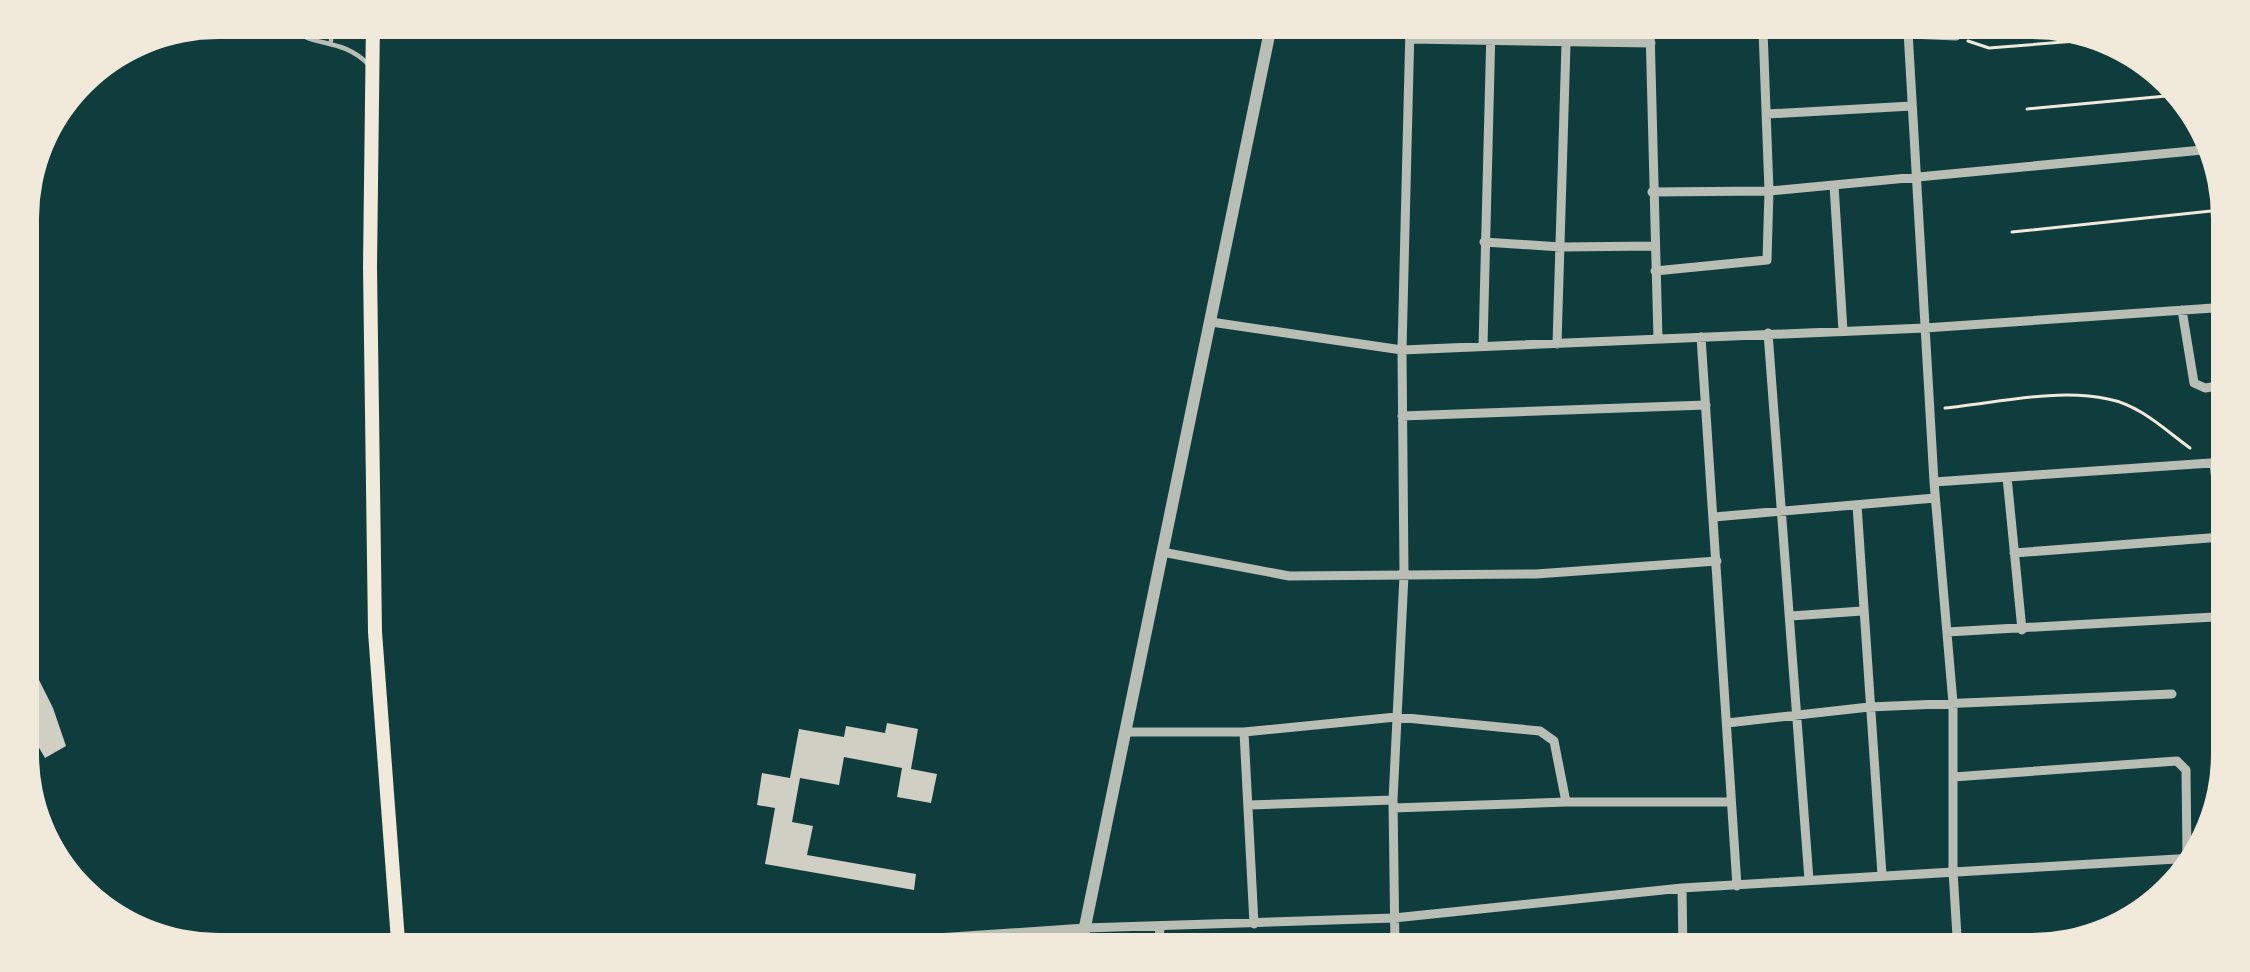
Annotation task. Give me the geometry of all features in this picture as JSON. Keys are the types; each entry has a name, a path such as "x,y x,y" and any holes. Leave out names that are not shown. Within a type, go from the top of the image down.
{"main road":[{"path":"372,39 375,632 397,933"}],"street":[{"path":"1084,933 1268,39"},
{"path":"1394,933 1393,804 1404,575 1402,350 1410,39"},
{"path":"1459,39 1651,43"},
{"path":"1484,346 1491,39"},
{"path":"1651,39 1658,339"},
{"path":"1655,271 1764,263 1769,256 1763,39"},
{"path":"1908,39 1935,498 1953,703 1957,933"},
{"path":"1557,344 1566,44"},
{"path":"1767,114 1912,106"},
{"path":"1652,193 1769,191 2197,150"},
{"path":"1834,185 1844,331"},
{"path":"1484,242 1654,246"},
{"path":"1211,322 1402,350 1925,328 2211,308"},
{"path":"2182,310 2194,383 2211,387"},
{"path":"1768,334 1809,880"},
{"path":"1701,337 1737,886"},
{"path":"1402,416 1706,406"},
{"path":"1934,482 2211,463"},
{"path":"2007,477 2022,630"},
{"path":"1714,517 1935,498"},
{"path":"1857,505 1882,875"},
{"path":"2014,553 2211,538"},
{"path":"1162,552 1289,576 1536,574 1718,561"},
{"path":"1791,616 1862,611"},
{"path":"1947,632 2211,617"},
{"path":"1726,723 1870,707 2172,694"},
{"path":"1126,732 1244,732 1396,717 1549,734 1565,802"},
{"path":"1244,732 1253,924"},
{"path":"1953,777 2177,761 2186,770 2190,837"},
{"path":"1249,805 1731,802"},
{"path":"1011,933 1394,918 1682,888 2177,859"},
{"path":"1682,888 1683,933"},
{"path":"1159,933 1160,928"}],"lane":[{"path":"316,39 352,50 371,67"}],"path":[{"path":"1968,39 1989,49 2067,42"},
{"path":"2027,109 2163,96"},
{"path":"2012,232 2210,211"},
{"path":"1931,409 2068,397 2109,399 2143,412 2211,460"}],"building":[{"path":"39,680 66,746 45,758 39,748"},
{"path":"887,723 918,729 911,769 937,774 931,803 897,797 902,768 844,757 839,785 800,778 792,822 813,826 807,855 916,874 914,890 765,864 775,808 757,805 762,773 790,778 799,729 844,737 846,726 885,733"}]}
